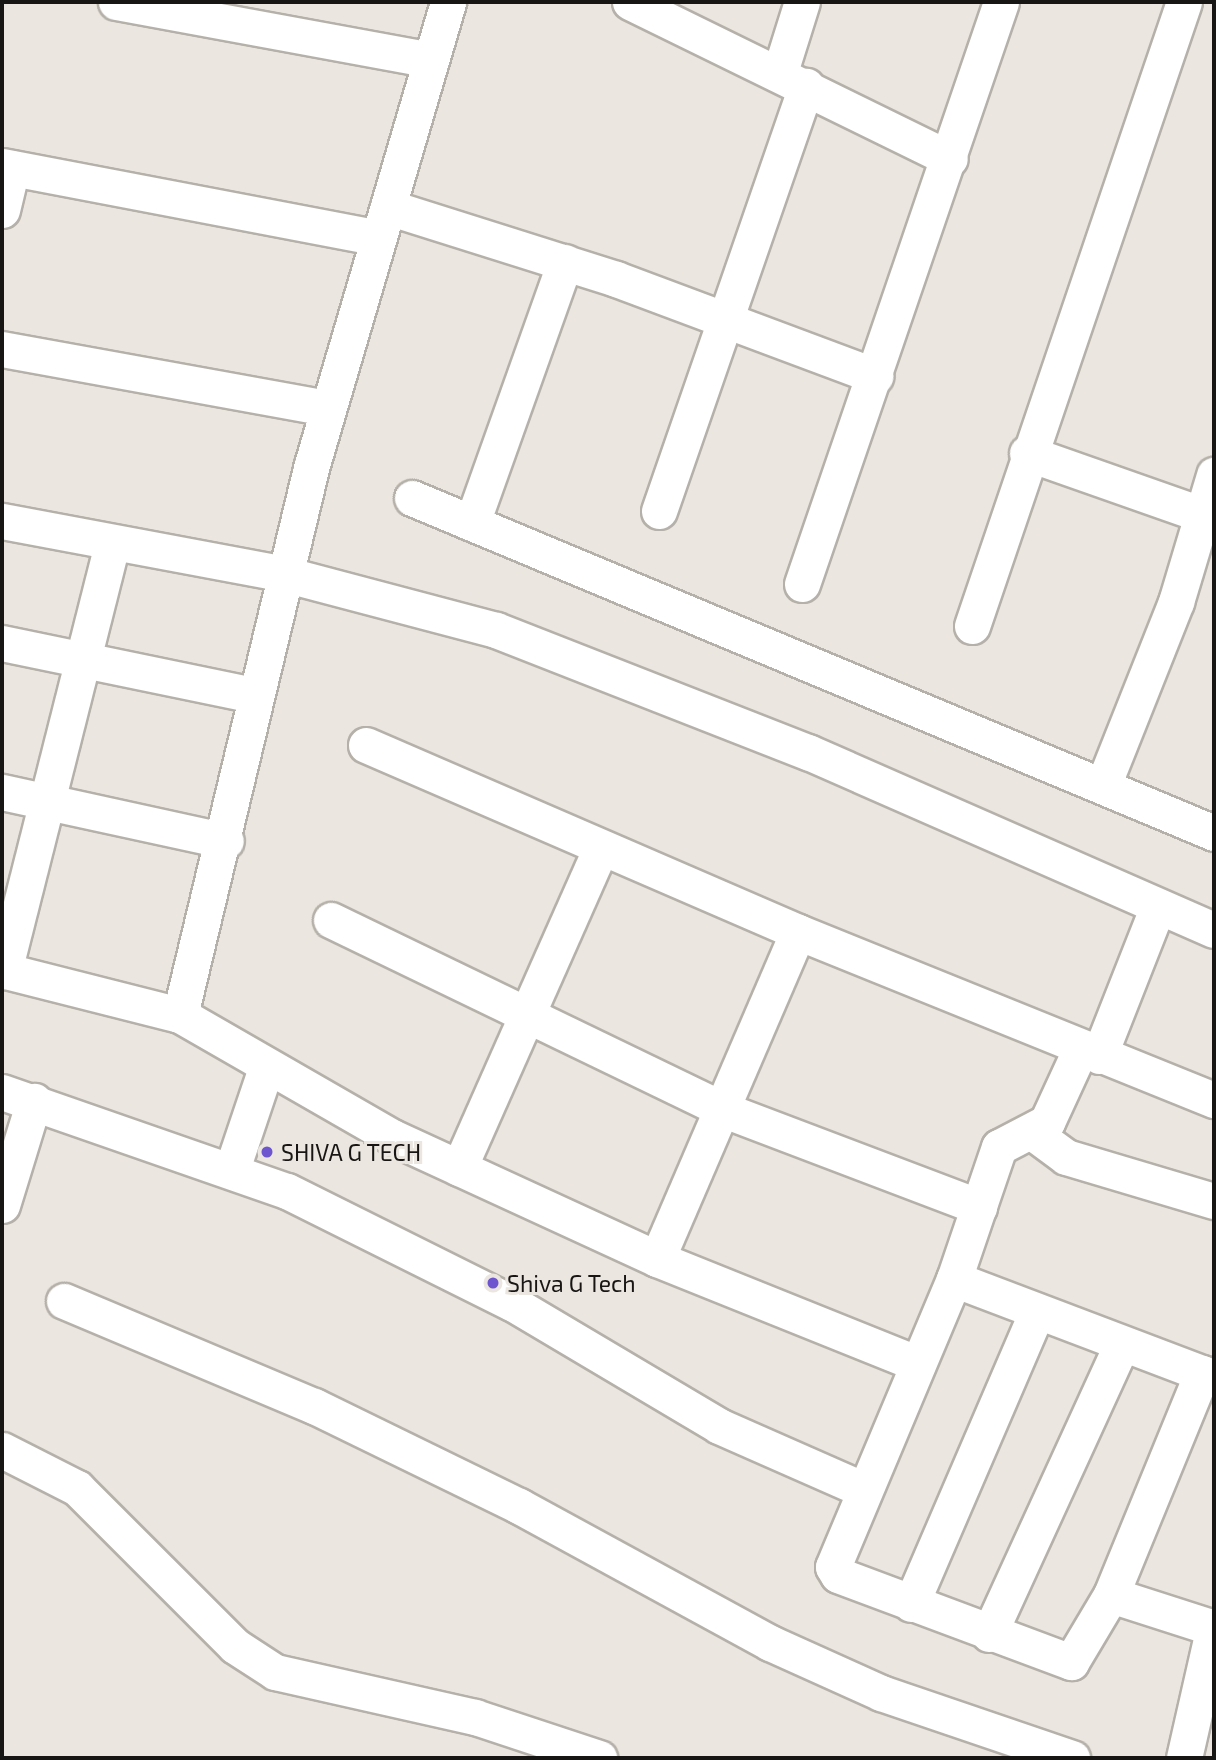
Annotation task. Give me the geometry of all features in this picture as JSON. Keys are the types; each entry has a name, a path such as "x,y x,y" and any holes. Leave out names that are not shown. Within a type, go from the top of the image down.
{"street":[{"path":"116,2 430,60"},
{"path":"180,1015 226,841 253,695 284,574 328,408 448,2"},
{"path":"630,2 793,79 950,159"},
{"path":"659,511 724,320 793,79 802,2"},
{"path":"802,584 950,159 1001,2"},
{"path":"972,626 1027,453 1184,2"},
{"path":"2,210 7,167 383,222 565,262 874,376"},
{"path":"472,523 565,262"},
{"path":"2,349 328,408"},
{"path":"1027,453 1210,517"},
{"path":"1104,783 1210,517 1214,475"},
{"path":"411,498 1104,783 1214,833"},
{"path":"2,521 284,574 496,630 598,665 1214,929"},
{"path":"112,543 48,803 3,971 180,1015 224,1035 266,1068 459,1168 657,1259 918,1364"},
{"path":"2,643 253,695"},
{"path":"366,745 799,932 1214,1100"},
{"path":"2,792 226,841"},
{"path":"459,1168 601,848"},
{"path":"954,1279 1208,1376 1111,1595 1071,1662 989,1634 838,1575 833,1567 954,1279 999,1147 1005,1139 1032,1132 1056,1108 1090,1052 1158,906"},
{"path":"331,920 724,1110 979,1207"},
{"path":"657,1259 724,1110 799,932"},
{"path":"232,1169 266,1068"},
{"path":"2,1205 18,1096 232,1169 393,1240 719,1426 864,1490"},
{"path":"1032,1132 1066,1157 1214,1201"},
{"path":"64,1301 314,1406 519,1506 770,1643 881,1693 1072,1758"},
{"path":"911,1604 1037,1311"},
{"path":"989,1634 1122,1344"},
{"path":"2,1450 77,1488 235,1646 275,1672 475,1717 599,1758"},
{"path":"1111,1595 1214,1627 1184,1758"}],"place":[{"name":"SHIVA G TECH","path":"267,1152"},
{"name":"Shiva G Tech","path":"493,1283"}]}
